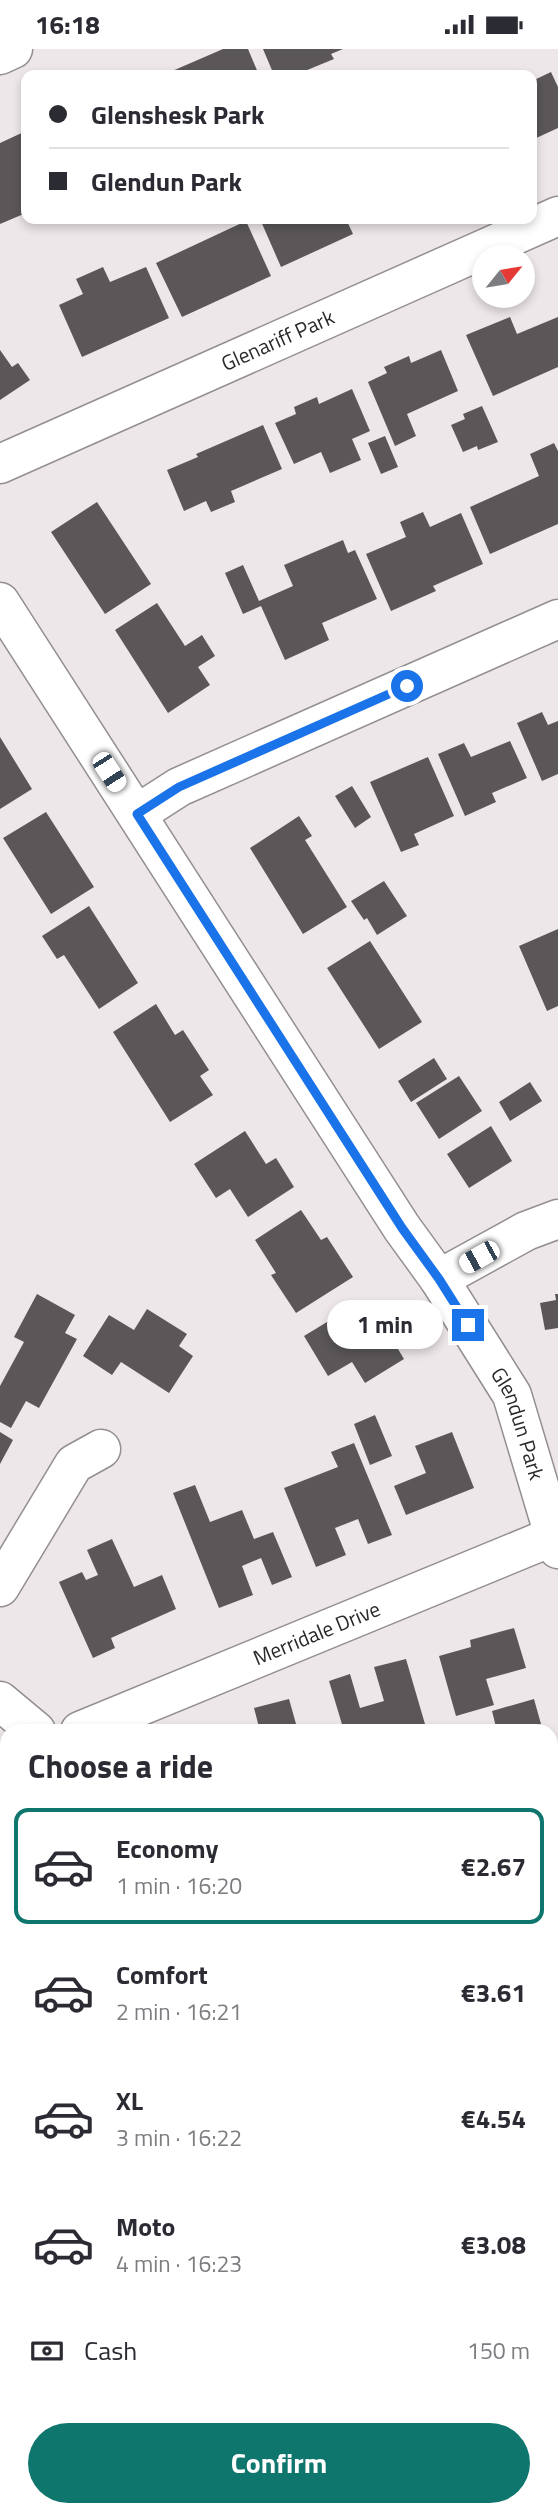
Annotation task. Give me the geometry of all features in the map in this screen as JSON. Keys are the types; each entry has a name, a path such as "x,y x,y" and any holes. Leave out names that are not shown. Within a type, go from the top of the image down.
{"street":[{"path":"0,55 13,49"},
{"name":"Glenariff Park","path":"0,464 558,216"},
{"name":"Glendun Park","path":"0,602 512,1395 556,1543"},
{"path":"137,814 179,787 558,619"},
{"path":"439,1279 526,1231 558,1219"},
{"path":"0,1587 74,1464 101,1450"},
{"name":"Merridale Drive","path":"98,1724 556,1543"},
{"path":"0,1701 28,1724"}],"building":[{"path":"223,49 248,49 257,70 175,70"},
{"path":"263,49 343,49 331,54 334,59 307,70 272,70"},
{"path":"551,72 558,87 558,128 537,138 537,79"},
{"path":"21,133 21,215 0,224 0,143"},
{"path":"240,224 247,224 271,276 182,317 156,263"},
{"path":"262,224 348,224 353,234 281,267"},
{"path":"103,267 110,282 146,267 169,318 82,357 59,305 83,294 76,279"},
{"path":"510,317 517,334 558,317 558,367 493,396 466,335"},
{"path":"0,350 12,367 18,363 30,380 0,400"},
{"path":"441,350 458,391 407,414 416,436 395,446 368,382 387,373 384,367 409,356 411,363"},
{"path":"352,389 370,431 352,439 361,460 330,473 321,452 294,464 275,423 296,414 294,407 317,397 319,404"},
{"path":"482,406 498,442 478,450 477,446 463,452 451,425 465,419 463,414"},
{"path":"263,425 282,469 231,491 235,502 211,512 206,501 184,511 167,470 198,457 196,454"},
{"path":"385,436 398,467 381,474 368,443"},
{"path":"554,443 558,451 558,524 490,554 470,507 539,476 530,454"},
{"path":"97,502 151,584 105,614 51,532"},
{"path":"423,512 430,527 461,513 483,564 433,586 436,591 391,611 366,554 406,537 400,522"},
{"path":"343,540 348,553 355,550 377,599 322,623 329,640 285,660 261,606 243,614 225,573 243,565 259,601 293,586 284,565"},
{"path":"157,603 185,646 202,635 215,656 198,667 210,685 168,713 115,630"},
{"path":"542,712 548,725 558,721 558,774 542,781 517,723"},
{"path":"0,737 32,789 0,809"},
{"path":"510,741 527,778 492,793 496,802 465,816 438,754 464,743 471,757"},
{"path":"428,757 454,816 414,834 419,845 401,852 370,782"},
{"path":"352,786 371,817 355,828 335,796"},
{"path":"46,812 94,887 51,914 3,838"},
{"path":"299,816 312,836 305,840 347,907 303,934 250,848"},
{"path":"384,881 407,916 377,935 367,918 364,920 351,901"},
{"path":"89,906 138,983 99,1009 64,955 57,959 42,936"},
{"path":"558,929 558,1006 547,1011 519,946"},
{"path":"370,941 422,1022 379,1049 327,968"},
{"path":"156,1004 175,1035 183,1030 209,1070 200,1076 213,1095 170,1122 113,1032"},
{"path":"434,1058 447,1079 411,1102 398,1081"},
{"path":"459,1076 482,1111 439,1139 416,1103"},
{"path":"530,1082 542,1101 510,1121 499,1102"},
{"path":"491,1126 512,1161 469,1188 447,1154"},
{"path":"245,1131 266,1164 276,1158 294,1187 248,1217 230,1189 216,1198 194,1164"},
{"path":"301,1210 321,1240 327,1237 353,1277 296,1313 271,1275 276,1273 255,1240"},
{"path":"37,1294 75,1315 65,1333 77,1339 39,1408 26,1401 11,1428 0,1422 0,1386 24,1342 14,1337"},
{"path":"555,1294 558,1294 558,1328 545,1330 540,1303 556,1300"},
{"path":"355,1305 374,1337 386,1329 404,1359 365,1383 352,1362 328,1376 304,1336"},
{"path":"147,1309 187,1334 179,1346 193,1356 169,1393 121,1362 112,1375 83,1356 109,1315 134,1330"},
{"path":"375,1415 392,1456 370,1465 354,1424"},
{"path":"0,1432 13,1440 0,1464"},
{"path":"452,1432 474,1488 406,1515 394,1486 426,1473 415,1446"},
{"path":"354,1443 392,1535 368,1544 358,1519 335,1528 346,1555 316,1567 284,1488 338,1467 331,1452"},
{"path":"195,1485 210,1522 242,1510 254,1539 273,1532 292,1577 272,1585 261,1558 242,1566 253,1595 219,1608 173,1493"},
{"path":"112,1539 134,1587 162,1575 176,1609 111,1638 115,1648 93,1658 59,1582 82,1572 86,1580 98,1575 87,1550"},
{"path":"514,1628 526,1668 486,1679 494,1705 456,1716 439,1656 471,1647 470,1640"},
{"path":"406,1659 425,1724 342,1724 329,1681 350,1674 360,1708 384,1701 374,1667"},
{"path":"289,1699 296,1724 258,1724 254,1708"},
{"path":"534,1699 541,1724 495,1724 492,1711"}],"route":[{"path":"407,686 179,787 137,814 402,1228 468,1325"}]}
